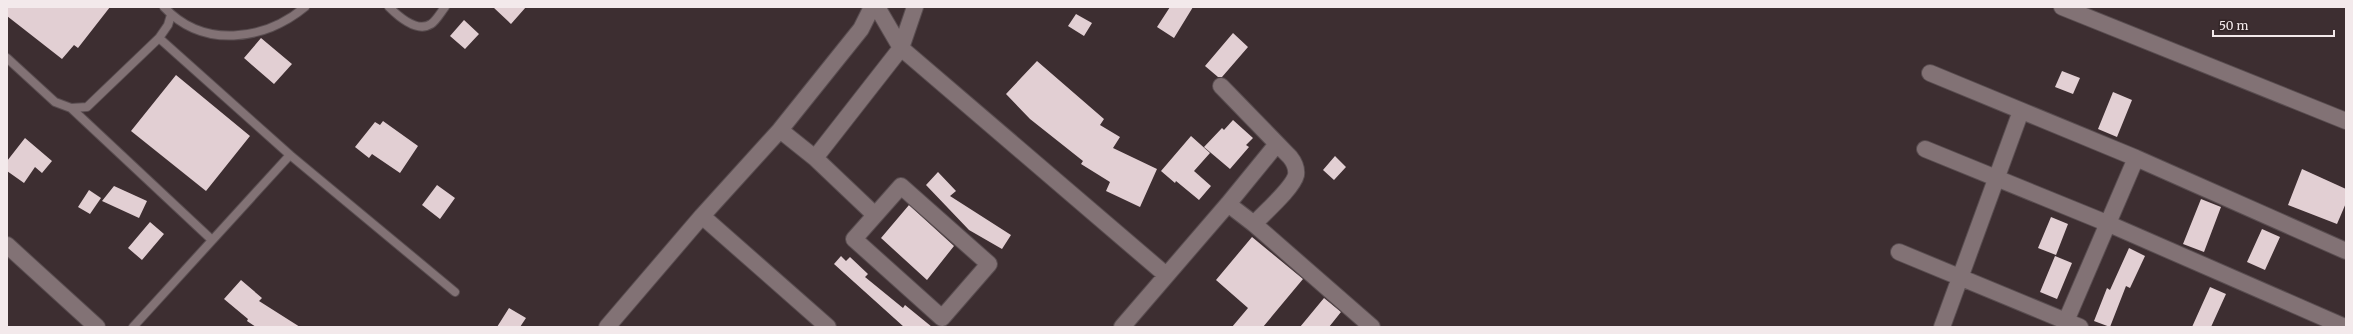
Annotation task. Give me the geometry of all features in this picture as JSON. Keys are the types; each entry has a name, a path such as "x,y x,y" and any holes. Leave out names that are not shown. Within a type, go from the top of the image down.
{"street":[{"path":"607,327 702,216 780,130 861,29 872,7"},
{"path":"877,7 901,48 1166,275"},
{"path":"815,158 901,48 915,7"},
{"path":"2062,7 2346,121"},
{"path":"1930,73 2136,158 2346,251"},
{"path":"1221,86 1294,162 1296,175 1290,185 1254,224"},
{"path":"1942,327 2021,111"},
{"path":"780,130 815,158 875,215"},
{"path":"1122,327 1228,204 1277,144"},
{"path":"1925,149 2109,224 2345,327"},
{"path":"2066,321 2109,224 2136,158"},
{"path":"901,186 989,264 942,318 854,239 875,215 901,186"},
{"path":"1228,204 1254,224 1372,327"},
{"path":"702,216 828,327"},
{"path":"7,245 97,327"},
{"path":"1899,252 2080,327"}],"lane":[{"path":"164,7 171,15 200,32 217,36 236,36 277,26 305,7"},
{"path":"389,7 409,22 420,26 430,24 445,7"},
{"path":"71,108 87,106 159,38 168,25 171,15"},
{"path":"159,38 290,155 455,292"},
{"path":"7,58 55,102 71,108 212,240"},
{"path":"133,327 290,155"}],"building":[{"path":"7,7 110,7 78,48 74,45 62,59 7,16"},
{"path":"493,7 526,7 511,24"},
{"path":"1170,7 1193,7 1174,38 1157,27"},
{"path":"1076,14 1092,23 1084,36 1068,26"},
{"path":"464,20 479,34 465,49 450,36"},
{"path":"1233,33 1248,47 1222,77 1218,77 1205,66"},
{"path":"261,38 292,64 274,84 244,58"},
{"path":"1037,61 1104,119 1100,125 1120,137 1113,148 1157,169 1140,207 1106,191 1110,182 1081,164 1083,161 1030,119 1006,94"},
{"path":"2062,71 2080,78 2073,94 2055,87"},
{"path":"176,75 250,136 206,191 131,131"},
{"path":"2113,92 2132,100 2117,137 2098,129"},
{"path":"1233,120 1253,138 1246,145 1249,147 1230,169 1204,147 1222,128 1224,130"},
{"path":"383,121 418,146 400,173 372,154 369,158 355,147 375,122 380,125"},
{"path":"1191,136 1210,153 1194,171 1211,186 1199,200 1161,171"},
{"path":"25,138 52,161 42,173 35,167 24,183 7,171 7,161"},
{"path":"1335,156 1346,167 1334,180 1323,170"},
{"path":"2302,169 2346,189 2346,203 2337,224 2288,205"},
{"path":"938,172 956,191 950,196 1011,235 1002,249 969,230 926,185"},
{"path":"437,185 455,198 440,219 422,205"},
{"path":"114,186 147,201 139,218 102,201"},
{"path":"89,190 101,198 90,214 78,207"},
{"path":"2201,199 2221,207 2204,252 2183,244"},
{"path":"909,205 954,246 927,280 881,238"},
{"path":"2051,217 2068,224 2056,255 2038,248"},
{"path":"150,222 164,234 142,260 128,248"},
{"path":"2262,229 2280,237 2265,270 2247,262"},
{"path":"1252,237 1303,279 1263,327 1232,327 1248,308 1216,280"},
{"path":"2129,248 2145,256 2130,288 2126,286 2110,327 2094,321 2107,288 2110,290"},
{"path":"841,256 846,261 850,257 868,274 865,277 903,308 905,305 932,327 904,327 834,264"},
{"path":"2055,256 2072,263 2057,299 2040,292"},
{"path":"241,280 262,298 259,301 300,327 256,327 247,321 248,319 224,299"},
{"path":"2210,287 2226,294 2211,327 2192,327"},
{"path":"1324,298 1341,312 1329,327 1300,327"},
{"path":"509,308 526,318 520,327 497,327"}]}
